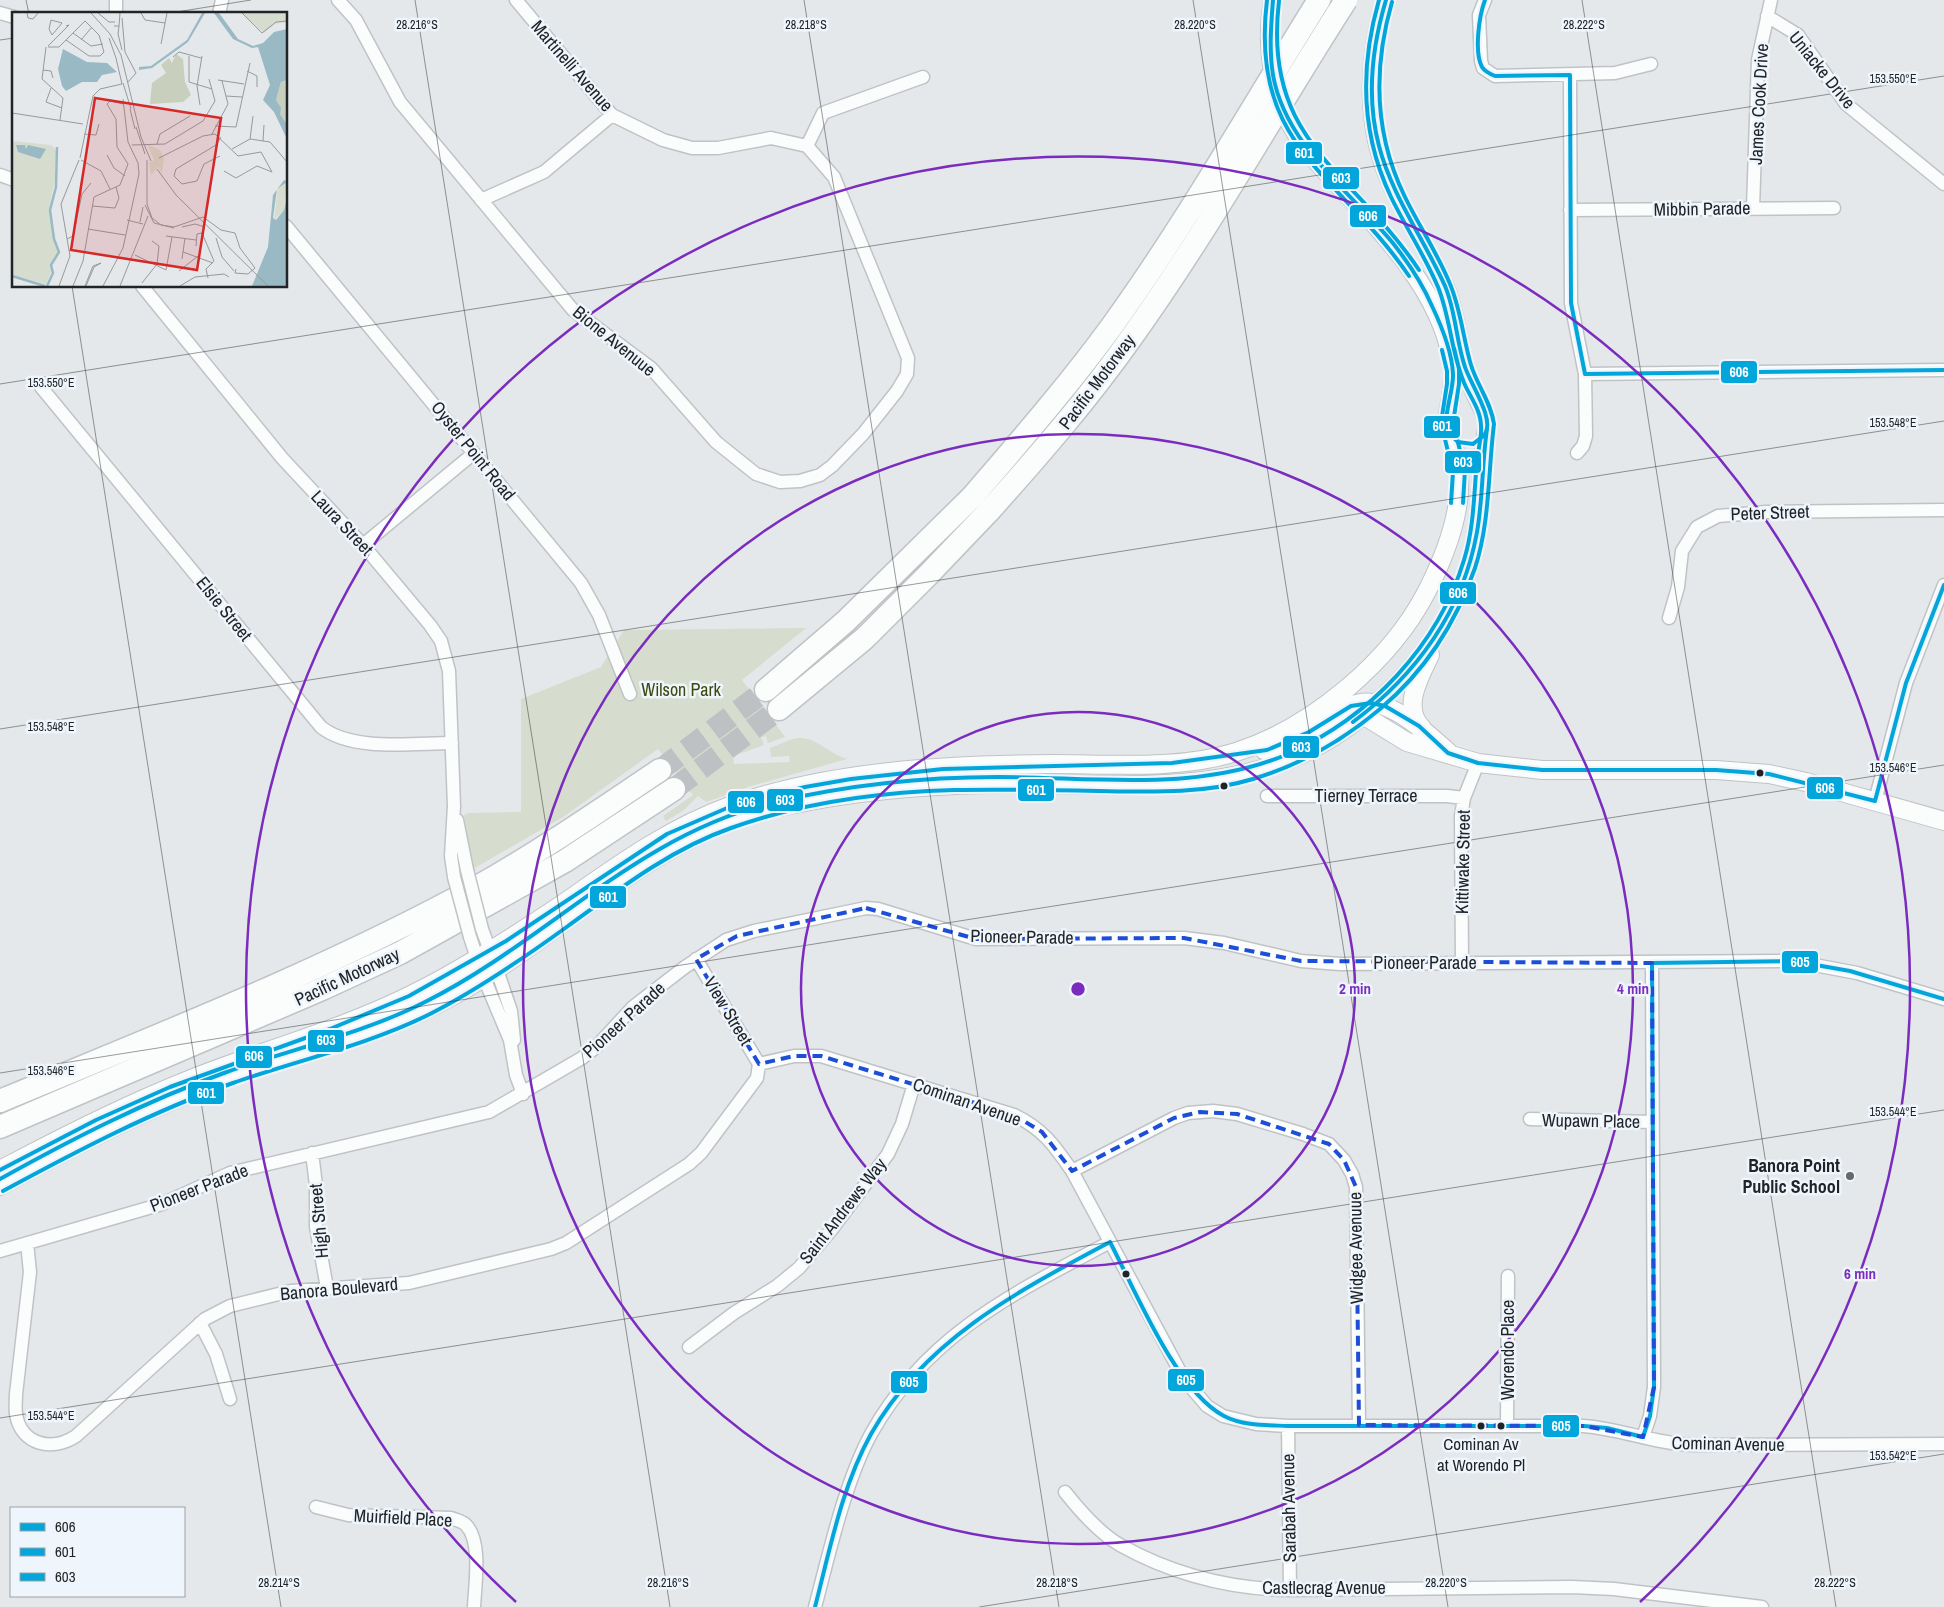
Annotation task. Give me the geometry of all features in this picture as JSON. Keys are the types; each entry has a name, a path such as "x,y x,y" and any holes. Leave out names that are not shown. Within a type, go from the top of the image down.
{"highway":[{"name":"Pacific Motorway","path":"779,708 864,638 927,576 982,503 1050,407 1112,326 1188,213 1319,0"},
{"name":"Pacific Motorway","path":"766,690 982,503 1065,426 1132,338 1198,238 1346,0"},
{"name":"Pacific Motorway","path":"0,1100 149,1040 347,953 424,915 553,842 660,770"},
{"name":"Pacific Motorway","path":"0,1127 36,1113 400,953 565,861 674,789"},
{"path":"0,1086 119,1042 149,1040"},
{"path":"0,1135 36,1113"}],"street":[{"name":"Bione Avenuue","path":"338,0 356,20 400,102 573,310 651,368 716,442 744,466 765,478 780,482 800,482 820,475 832,466 863,434 897,391 907,374 908,358 834,177 807,146"},
{"name":"Martinelli Avenue","path":"516,0 612,115 663,140 692,148 718,148 771,138 807,146"},
{"path":"1236,752 1264,741 1311,715 1343,692 1402,631 1420,605 1438,567 1451,532 1459,492 1459,471 1448,425 1453,384 1451,362 1439,322 1422,287 1392,241 1308,152 1286,114 1273,74 1270,38 1273,0"},
{"path":"1386,0 1376,38 1372,74 1372,112 1378,144 1387,172 1446,288 1456,321 1465,370 1487,422 1470,564 1422,672 1414,696 1414,717 1422,728 1448,753"},
{"path":"1485,0 1479,14 1481,61 1487,72 1495,76 1570,76 1614,73 1651,64"},
{"name":"James Cook Drive","path":"1753,208 1758,60 1771,0"},
{"path":"0,13 12,17"},
{"name":"Uniacke Drive","path":"1767,16 1798,35 1846,104 1944,184"},
{"path":"1570,76 1571,303 1585,374 1586,436 1583,446 1577,453"},
{"path":"807,146 823,113 923,77"},
{"path":"481,200 544,172 612,115"},
{"path":"0,175 12,179"},
{"name":"Mibbin Parade","path":"1570,210 1834,208"},
{"name":"Oyster Point Road","path":"288,228 581,583 599,615 630,694"},
{"name":"Laura Street","path":"144,288 282,458 363,545 430,625 446,650 449,671 452,743 451,856 454,877 470,937 484,954"},
{"path":"1585,374 1944,370"},
{"name":"Elsie Street","path":"41,387 321,727 336,737 356,742 452,743"},
{"path":"1466,403 1478,406 1487,422 1481,439 1470,444 1455,440 1448,425 1454,408 1466,403"},
{"path":"363,545 474,453"},
{"name":"Peter Street","path":"1669,618 1678,587 1682,551 1697,526 1718,516 1766,512 1944,510"},
{"path":"1874,801 1906,683 1944,585"},
{"path":"0,1186 82,1142 144,1112 231,1077 335,1044 411,1016 490,974 653,859 701,832 759,811 836,796 928,785 1148,786 1228,779 1253,772 1297,756 1368,707 1422,655 1445,621"},
{"path":"1368,707 1370,666"},
{"path":"0,1170 66,1135 146,1097 192,1078 362,1017 410,996 484,954 668,833 729,806 772,793 848,778 931,768 1172,762 1236,752 1258,751 1280,745 1309,732 1351,706 1389,708 1422,728"},
{"path":"1368,707 1407,742 1478,763 1542,770 1716,770 1769,774 1944,821"},
{"name":"Kittiwake Street","path":"1462,963 1461,816 1464,798 1478,763"},
{"name":"Laura Street","path":"453,796 467,870 482,929 484,954"},
{"name":"Tierney Terrace","path":"1267,796 1447,796 1464,798"},
{"name":"Pioneer Parade","path":"0,1251 162,1204 230,1173 489,1112 523,1094 582,1058 596,1047 633,1007 696,959 737,936 866,908 878,909 976,939 1184,938 1224,943 1301,962 1340,964 1793,961 1814,963 1857,973 1944,999"},
{"path":"484,954 490,974 512,1011 513,1054 516,1074 523,1094"},
{"name":"View Street","path":"696,959 759,1064"},
{"path":"1643,1437 1650,1416 1654,1387 1652,963"},
{"name":"Cominan Avenue","path":"759,1064 794,1056 820,1056 1014,1115 1032,1124 1053,1144 1072,1171 1184,1379 1207,1406 1223,1416 1239,1421 1288,1426 1507,1424 1594,1426 1671,1444 1694,1445 1944,1444"},
{"name":"Banora Boulevard","path":"27,1243 30,1272 16,1394 16,1414 21,1428 33,1441 51,1446 67,1442 76,1436 200,1323 216,1312 237,1304 298,1290 428,1280 537,1253 566,1243 689,1164 700,1153 754,1082 759,1074 759,1064"},
{"name":"Saint Andrews Way","path":"689,1347 778,1286 798,1268 832,1229 888,1154 902,1124 914,1084"},
{"name":"Widgee Avenuue","path":"1072,1171 1174,1118 1200,1112 1237,1114 1329,1144 1344,1160 1352,1174 1356,1187 1359,1426"},
{"name":"Wupawn Place","path":"1530,1119 1652,1122"},
{"name":"High Street","path":"312,1153 316,1177 316,1227 328,1288"},
{"path":"815,1607 855,1471 871,1435 900,1391 924,1363 958,1331 1011,1294 1110,1242"},
{"name":"Worendo Place","path":"1507,1424 1508,1276"},
{"path":"200,1323 216,1354 230,1399"},
{"name":"Sarabah Avenue","path":"1288,1426 1290,1590"},
{"name":"Castlecrag Avenue","path":"1065,1492 1081,1512 1119,1544 1175,1570 1223,1584 1262,1589 1290,1590 1572,1587 1614,1589 1762,1607"},
{"name":"Muirfield Place","path":"316,1507 340,1514 451,1518 465,1524 474,1537 476,1552 474,1607"}],"highlighted area":[{"path":"866,908 976,939 1184,938 1301,961 1652,963 1654,1387 1643,1437 1584,1426 1359,1425 1356,1187 1344,1160 1329,1144 1237,1114 1200,1112 1174,1118 1072,1171 1042,1132 1014,1115 821,1056 794,1056 759,1064 696,959 737,936"}],"green space":[{"name":"Wilson Park","path":"806,628 742,680 785,737 768,743 766,736 761,737 764,745 733,756 734,764 790,762 789,756 771,757 770,748 796,738 812,741 847,759 751,786 706,802 698,796 684,810 666,821 663,816 693,795 658,749 563,817 473,869 464,815 469,813 521,812 521,699 601,667 624,630"}],"tunnel":[{"path":"660,770 766,690"},
{"path":"674,789 779,709"}],"transit line":[{"name":"601","path":"1267,0 1265,50 1272,91 1286,125 1305,155 1382,241 1409,276"},
{"name":"606","path":"1273,0 1271,56 1273,75 1280,100 1291,123 1305,145 1321,166 1392,242 1424,289 1443,331 1452,365 1453,381 1446,418 1448,430 1458,442 1473,444 1485,434 1487,419 1465,367 1449,296 1392,182 1379,146 1375,128 1372,72 1377,36 1386,0"},
{"name":"603","path":"0,1179 82,1135 166,1096 249,1064 376,1023 425,1002 469,977 512,949 637,863 680,838 726,817 802,796 914,780 970,777 1145,780 1218,774 1253,766 1288,754 1318,739 1373,699 1419,649 1437,621 1452,592 1464,560 1470,536 1481,430 1478,410 1460,373 1446,311 1438,287 1391,197 1374,149 1369,124 1367,75 1369,50 1379,0"},
{"name":"606","path":"1485,0 1479,24 1478,52 1482,67 1489,74 1495,76 1570,75 1571,303 1585,374 1944,370"},
{"name":"603","path":"1279,1 1277,49 1284,89 1298,122 1318,151 1393,235 1419,270"},
{"name":"601","path":"3,1191 87,1147 174,1106 233,1083 382,1035 430,1014 501,973 667,858 731,828 785,812 841,800 898,793 954,790 1158,792 1197,790 1234,784 1287,767 1304,759 1336,742 1366,721 1396,695 1424,663 1448,627 1467,588 1480,551 1483,533 1494,424 1490,408 1471,365 1457,304 1450,284 1405,197 1387,149 1382,125 1380,76 1382,51 1392,2"},
{"name":"603","path":"1454,348 1459,369 1459,384 1453,423 1465,470 1463,503"},
{"name":"601","path":"1442,350 1447,371 1447,384 1441,423 1453,472 1451,503"},
{"name":"606","path":"1353,722 1376,704 1416,662 1433,639 1461,588 1477,532 1487,429"},
{"name":"606","path":"0,1170 96,1120 170,1087 330,1029 409,996 506,941 667,834 734,805 805,787 851,779 943,769 1172,763 1267,750 1309,732 1351,706 1371,703 1385,706 1419,726 1448,753 1478,763 1542,770 1716,770 1769,774 1875,801 1906,683 1944,585"},
{"name":"605","path":"1652,963 1793,961 1850,971 1944,999"},
{"name":"605","path":"1643,1437 1650,1416 1654,1387 1652,963"},
{"name":"605","path":"1110,1242 1144,1312 1173,1363 1189,1385 1206,1403 1224,1416 1239,1422 1288,1426 1584,1426 1607,1428 1643,1437"},
{"name":"605","path":"815,1607 844,1496 871,1434 893,1401 918,1371 976,1321 1041,1279 1110,1242"}],"place":[{"name":"Banora Point Public School","path":"1850,1176"},
{"name":"Cominan Av at Worendo Pl","path":"1481,1426"}]}
